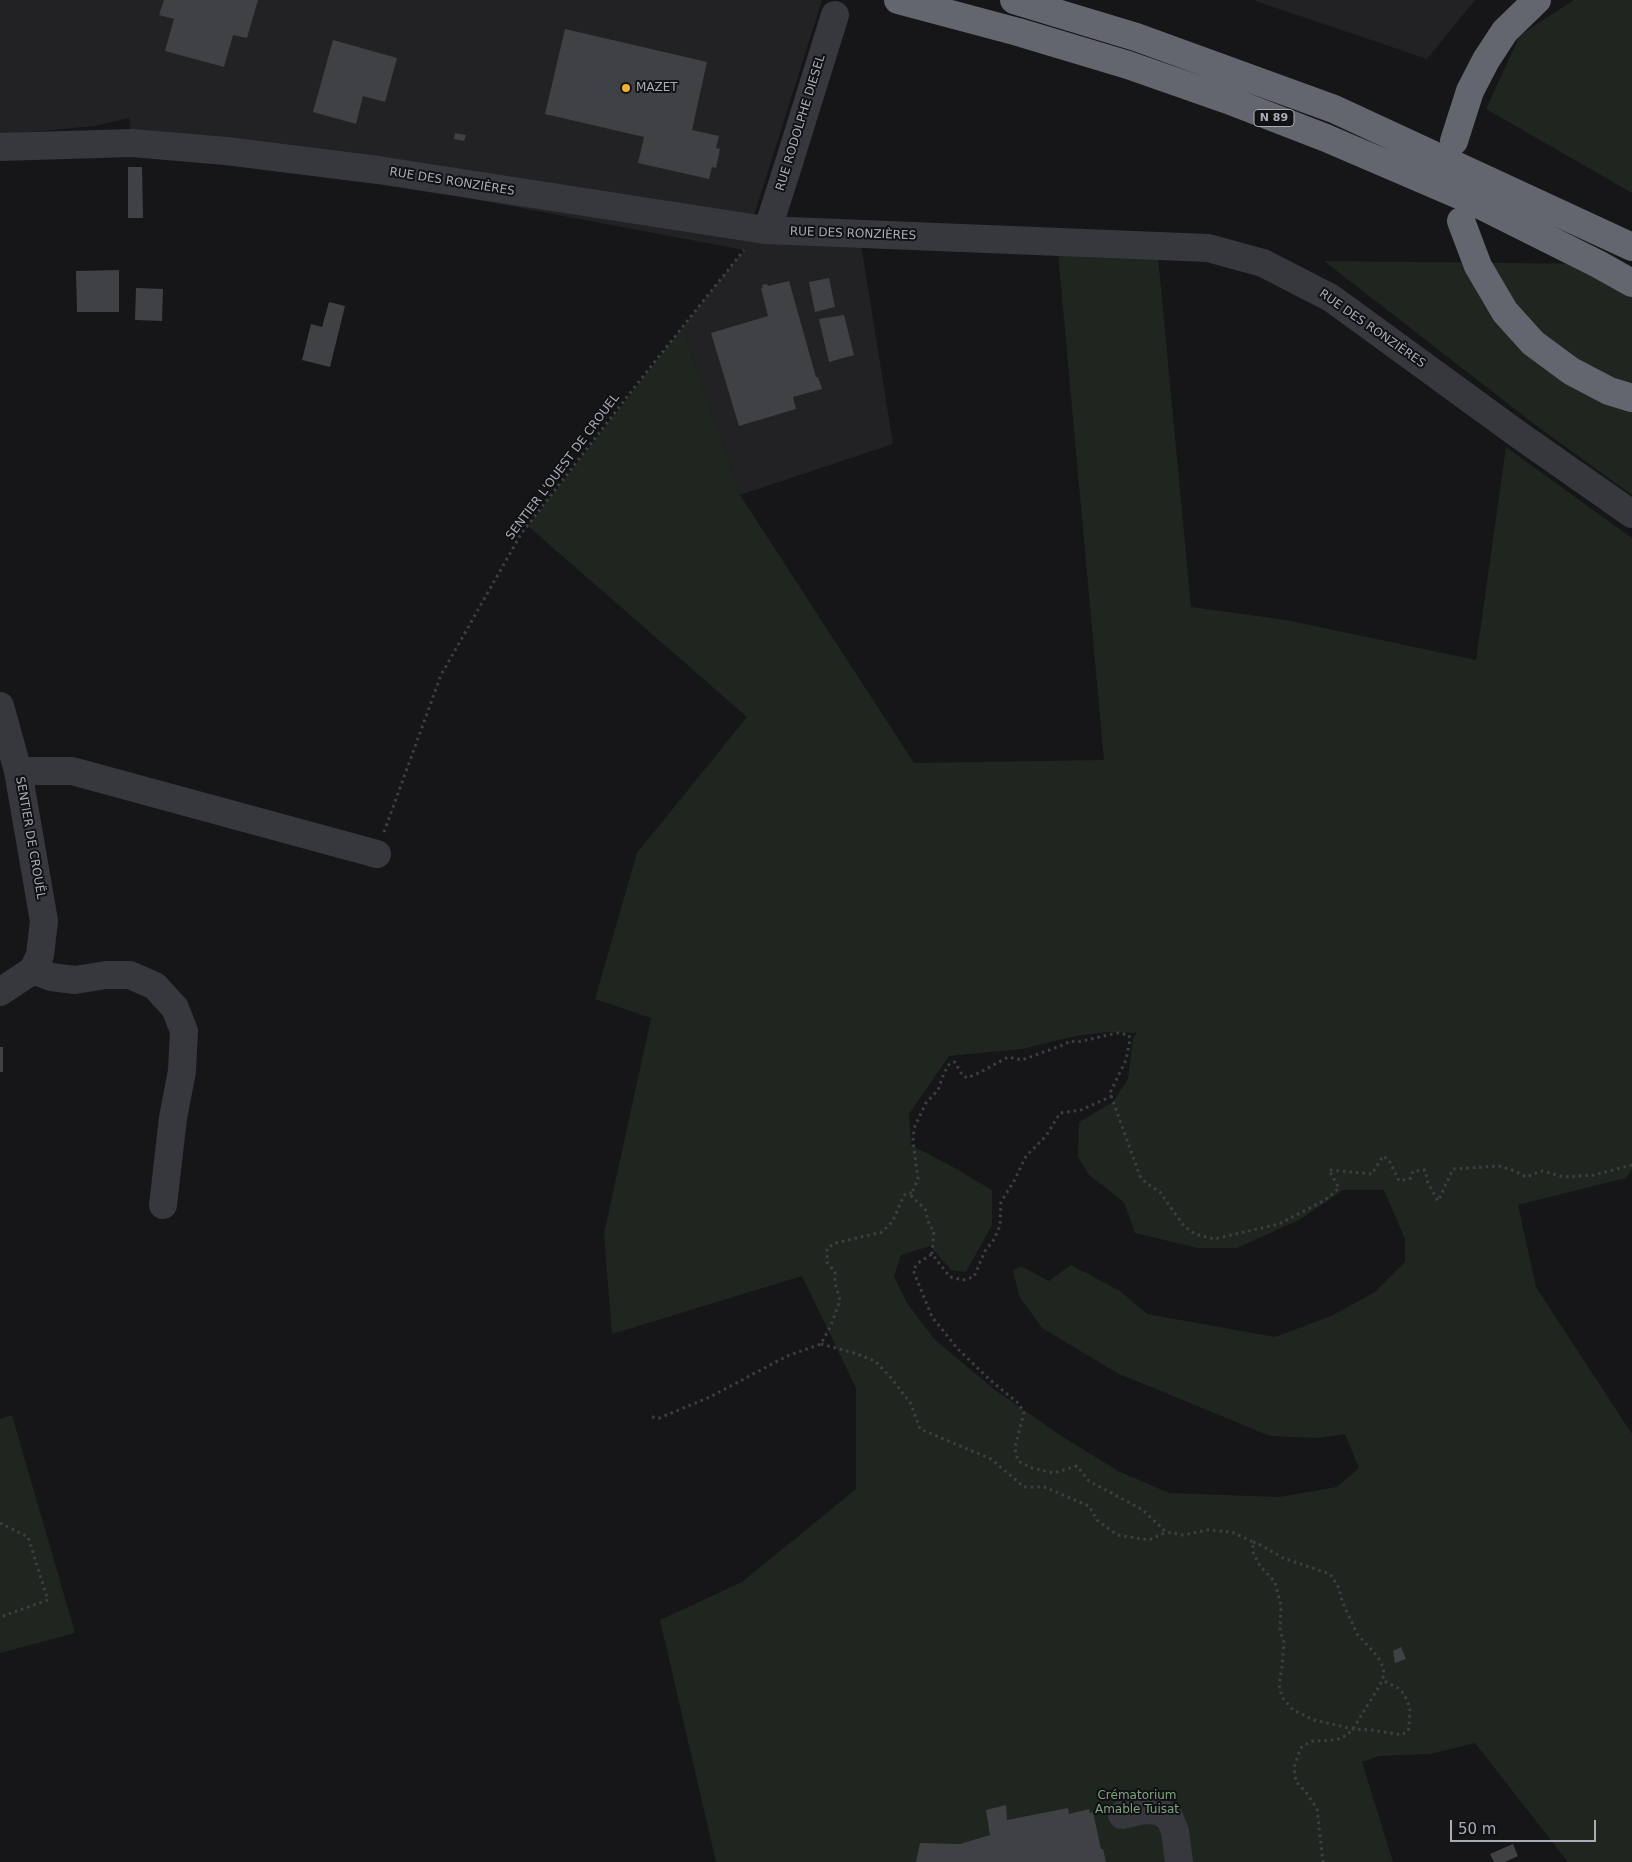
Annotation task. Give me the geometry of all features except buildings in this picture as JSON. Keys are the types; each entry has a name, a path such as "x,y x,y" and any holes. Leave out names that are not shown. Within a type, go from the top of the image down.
{"highway":[{"name":"N 89","path":"898,0 1018,32 1128,65 1228,100 1326,138 1468,199 1632,283"},
{"name":"N 89","path":"1014,0 1136,38 1334,109 1632,247"},
{"path":"1454,140 1470,91 1486,60 1505,31 1537,0"},
{"path":"1461,221 1478,266 1505,312 1534,343 1571,371 1610,392 1632,398"}],"street":[{"name":"RUE RODOLPHE DIESEL","path":"765,230 787,170 835,15"},
{"name":"RUE DES RONZIÈRES","path":"0,147 132,144 226,151 378,170 765,230 1208,248 1263,263 1332,298 1519,435 1632,514"},
{"name":"SENTIER DE CROUËL","path":"0,709 18,770 44,921 40,954 33,970"},
{"path":"18,770 72,772 377,854"},
{"path":"0,992 33,970 51,977 75,980 106,975 130,975 155,986 175,1008 184,1031 182,1070 173,1118 163,1206"},
{"path":"1122,1815 1151,1810 1158,1811 1169,1817 1175,1831 1179,1862"}],"path":[{"name":"SENTIER L'OUEST DE CROUEL","path":"377,854 441,675 521,534 744,250 765,230"},
{"path":"1112,1096 1081,1110 1060,1113 1046,1136 1026,1156 1014,1181 1000,1202 1000,1226 993,1241 985,1251 974,1277 963,1280 950,1277 932,1254 934,1230 930,1227 924,1209 912,1197 918,1179 913,1141 914,1128 926,1103 938,1090 950,1063 955,1062 962,1075 967,1078 1008,1057 1022,1060 1070,1041 1078,1042 1109,1034 1124,1033 1129,1035 1130,1040 1126,1060 1110,1093 1112,1096 1140,1176 1146,1183 1160,1192 1184,1226 1194,1234 1214,1239 1279,1224 1325,1200 1338,1188 1330,1170 1372,1174 1383,1156 1389,1160 1399,1181 1411,1178 1413,1171 1424,1170 1428,1183 1438,1201 1453,1169 1499,1166 1526,1176 1542,1171 1564,1176 1594,1175 1632,1165"},
{"path":"822,1344 840,1300 835,1284 835,1272 827,1262 827,1248 836,1242 882,1232 893,1221 906,1193 912,1193"},
{"path":"932,1254 918,1263 913,1270 932,1317 957,1348 989,1379 1018,1403 1024,1412 1015,1448 1018,1461 1032,1468 1054,1473 1077,1466 1089,1481 1143,1510 1166,1532 1183,1535 1208,1530 1232,1532 1259,1544 1283,1558 1330,1574 1339,1588 1342,1601 1357,1634 1378,1657 1383,1667 1382,1680 1353,1730 1336,1740 1313,1741 1302,1746 1294,1768 1296,1782 1306,1792 1317,1809 1323,1862"},
{"path":"652,1417 659,1418 710,1397 787,1356 822,1344 854,1353 875,1362 892,1379 911,1404 920,1429 991,1459 1024,1487 1044,1487 1089,1506 1097,1520 1117,1535 1149,1540 1166,1532"},
{"path":"0,1523 28,1537 48,1600 0,1617"},
{"path":"1253,1542 1253,1552 1260,1566 1275,1582 1281,1606 1280,1631 1284,1642 1279,1685 1282,1697 1293,1710 1314,1720 1353,1730 1372,1730 1402,1735 1408,1731 1410,1709 1404,1694 1390,1683 1382,1680"}],"shaded area":[{"path":"0,0 822,0 751,225 859,232 893,444 740,495 683,327 744,250 377,181 132,143 129,118 95,126 0,135"},
{"path":"1253,0 1475,0 1427,59"}],"green space":[{"path":"1574,0 1632,0 1632,193 1486,109 1520,35"},
{"name":"Crématorium Amable Tuisat","path":"1057,242 1157,246 1191,607 1286,620 1476,660 1506,447 1632,538 1632,1169 1626,1178 1518,1205 1536,1287 1632,1434 1632,1862 1568,1862 1475,1743 1430,1754 1379,1756 1362,1762 1393,1862 716,1862 660,1620 742,1582 856,1489 856,1388 802,1276 612,1334 604,1234 651,1018 595,999 637,853 747,717 528,526 683,327 740,495 914,763 1104,760","holes":["1108,1032 1137,1033 1133,1038 1128,1079 1113,1102 1079,1122 1078,1157 1089,1175 1124,1202 1135,1233 1198,1248 1237,1248 1301,1219 1343,1190 1384,1190 1405,1239 1405,1262 1375,1292 1331,1316 1275,1337 1147,1314 1120,1291 1071,1265 1049,1281 1021,1266 1013,1271 1019,1296 1042,1328 1117,1373 1270,1436 1318,1438 1345,1434 1359,1468 1337,1487 1279,1497 1169,1493 1118,1471 1063,1437 995,1390 935,1340 907,1303 894,1276 901,1255 930,1246 951,1270 966,1272 992,1225 992,1190 911,1145 909,1114 949,1056 1022,1049 1075,1036"]},
{"path":"1324,261 1598,264 1632,284 1632,495 1534,424"},
{"path":"12,1415 75,1633 0,1653 0,1419"}],"place":[{"name":"MAZET","path":"626,88"}]}
